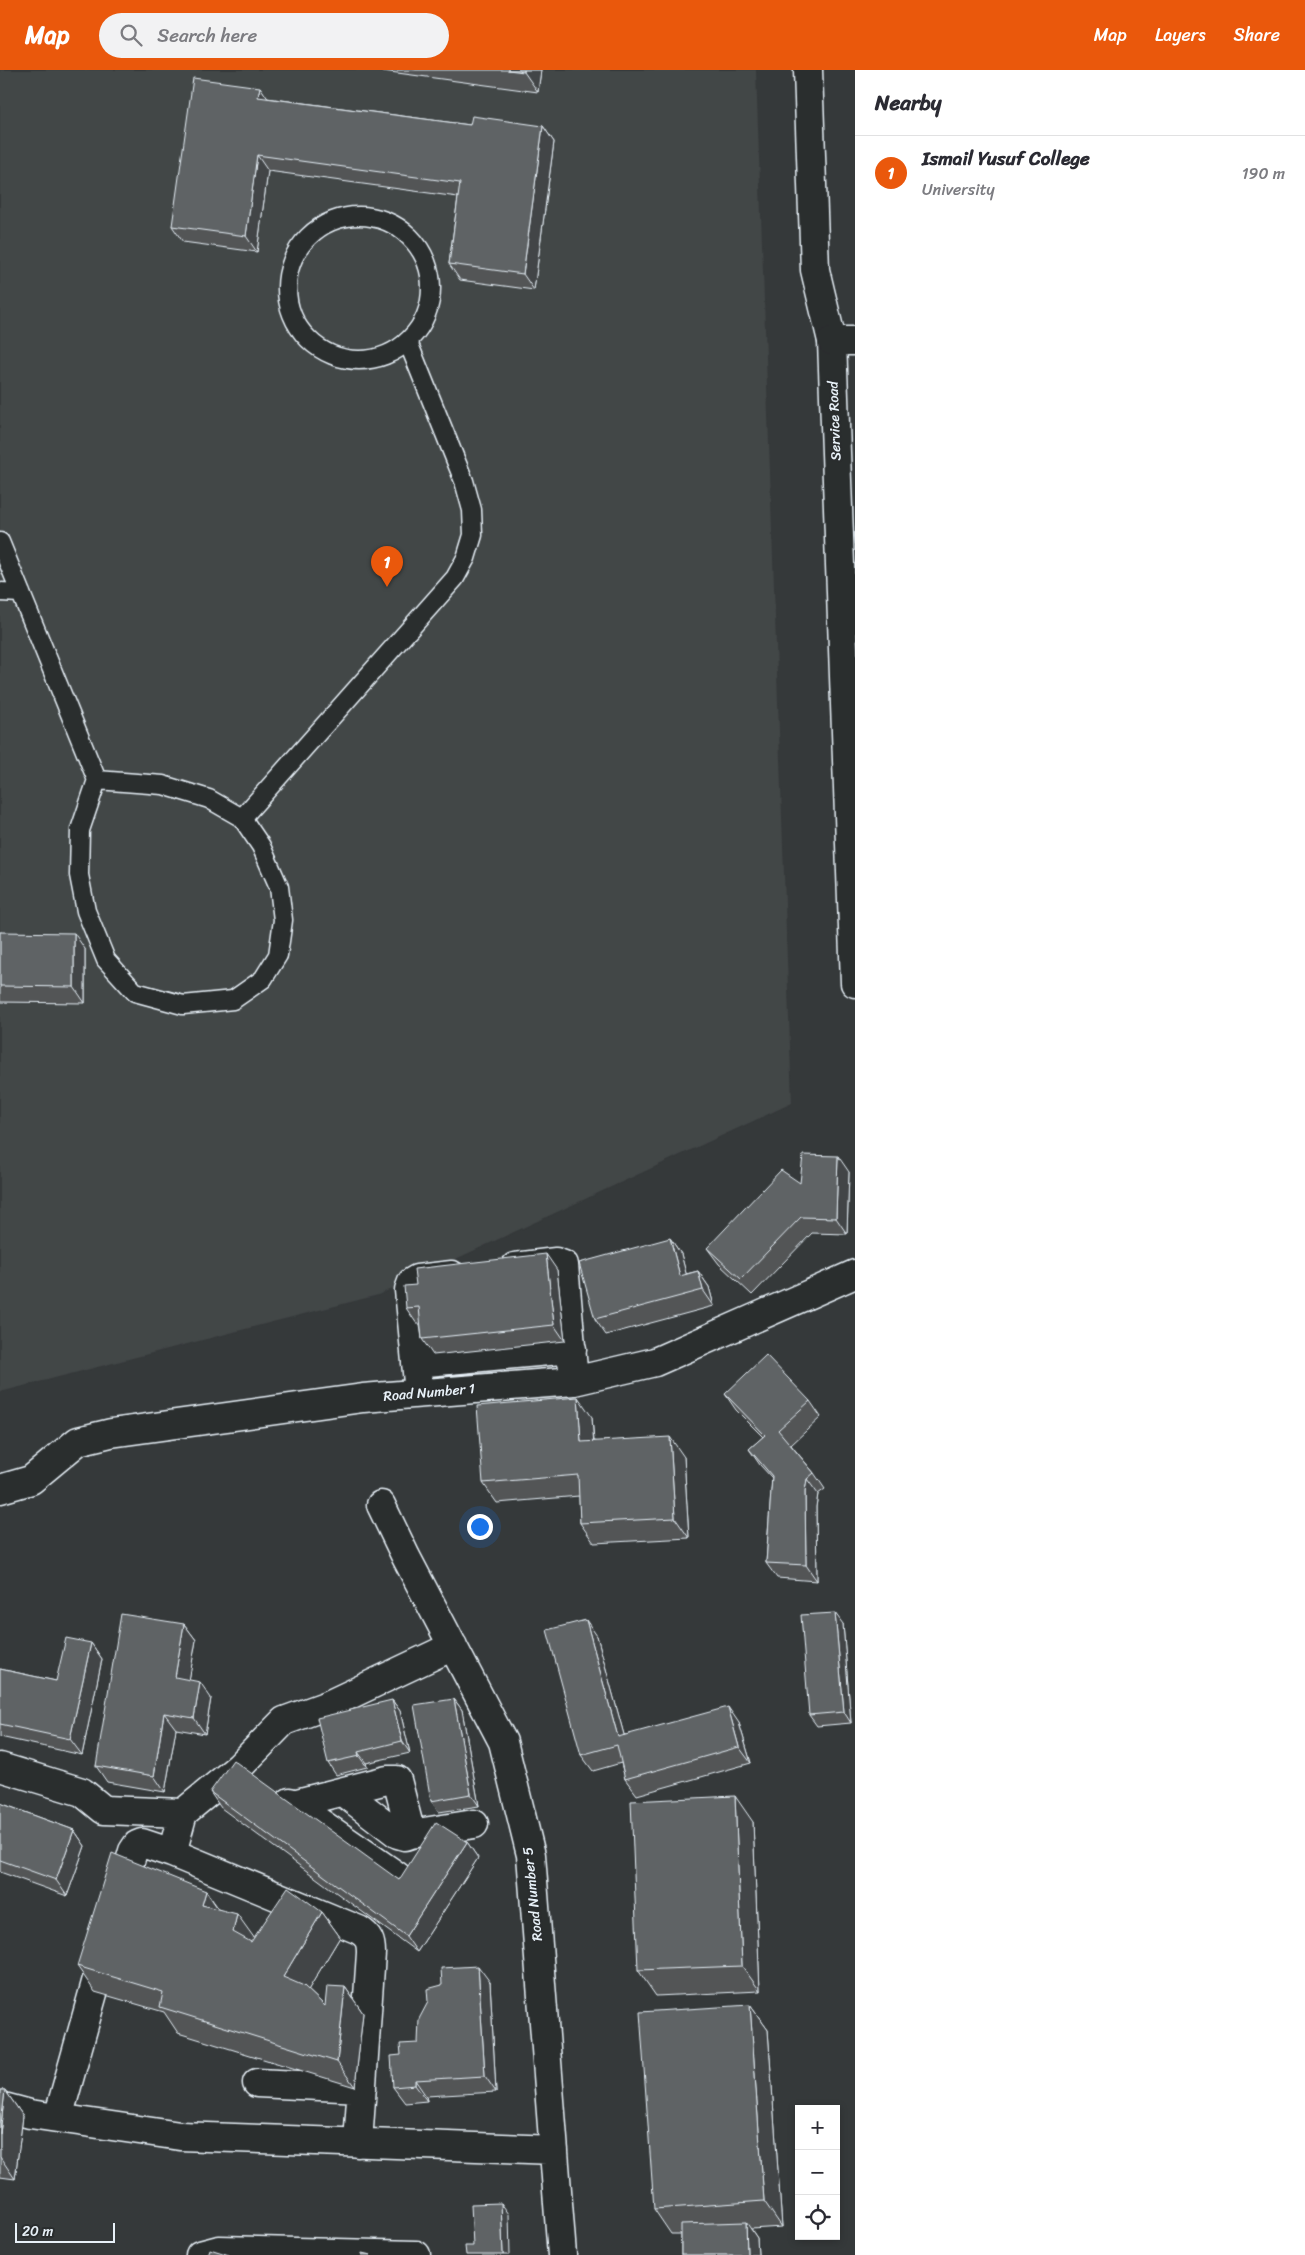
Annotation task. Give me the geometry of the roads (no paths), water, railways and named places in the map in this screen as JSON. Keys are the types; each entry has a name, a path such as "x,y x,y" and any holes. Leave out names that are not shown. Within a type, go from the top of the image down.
{"street":[{"name":"Service Road","path":"808,70 815,270 843,341 855,983"},
{"path":"419,1393 409,1296 410,1285 417,1279 556,1262 564,1265 574,1381"},
{"name":"Road Number 1","path":"0,1490 31,1480 78,1442 111,1433 362,1398 574,1381 655,1362 855,1274"},
{"path":"416,1363 572,1349"},
{"name":"Road Number 5","path":"382,1505 406,1558 503,1742 531,1855 562,2255"},
{"path":"172,1853 183,1813 239,1767 284,1721 328,1705 453,1646"},
{"path":"0,1767 82,1792 104,1810 183,1813"},
{"path":"239,1767 397,1876"},
{"path":"293,1804 387,1780 397,1780 411,1834"},
{"path":"343,1792 398,1834 404,1836 474,1824"},
{"path":"58,2118 135,1847 142,1843 172,1853 366,1934 371,1944 372,1953 358,2143"},
{"path":"257,2083 362,2088"},
{"path":"0,2106 30,2114 180,2136 554,2150"},
{"path":"200,2255 219,2250 416,2255"}],"lane":[{"path":"358,216 390,222 409,235 424,254 431,277 431,301 424,323 408,342 388,355 364,361 340,358 318,348 300,332 290,310 286,287 291,263 303,242 320,226 343,218 358,216"},
{"path":"242,818 455,578 466,558 473,535 470,503 464,481 408,342"},
{"path":"0,542 97,780 80,830 79,874 86,911 106,960 135,992 184,1005 233,1000 263,979 278,955 283,920 278,887 261,846 242,818 209,799 164,785 97,780"},
{"path":"0,592 21,593"}],"place":[{"name":"Ismail Yusuf College","path":"387,587"}]}
